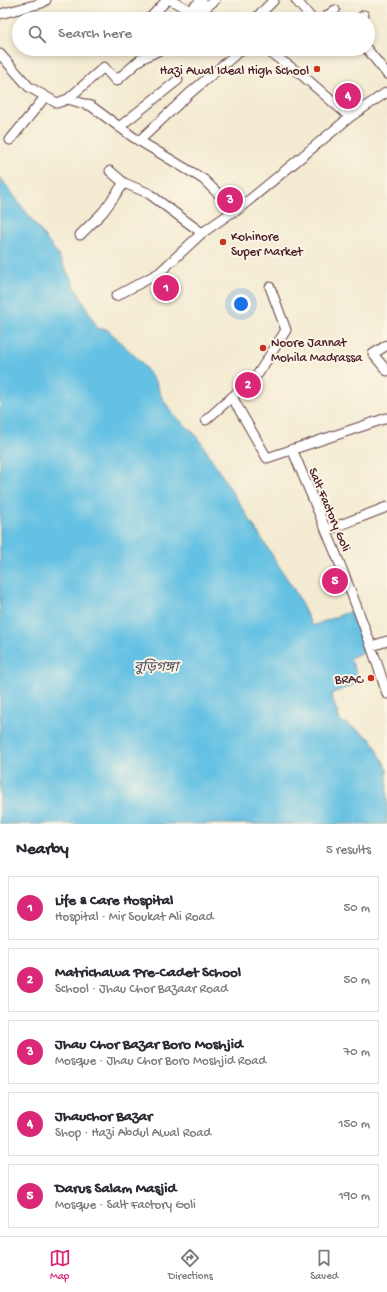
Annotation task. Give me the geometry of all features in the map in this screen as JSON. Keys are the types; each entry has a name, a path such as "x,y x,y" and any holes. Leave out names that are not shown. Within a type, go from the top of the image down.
{"street":[{"path":"0,14 42,3 46,0"},
{"path":"156,12 167,0"},
{"path":"171,0 195,12"},
{"path":"202,0 203,12"},
{"path":"206,12 215,0"},
{"path":"262,12 274,0"},
{"path":"296,0 306,12"},
{"path":"0,54 29,87 57,103 68,99 104,67 116,81 141,60 149,56"},
{"path":"139,141 189,94 234,56"},
{"path":"275,56 302,75 350,117"},
{"path":"373,56 387,74"},
{"path":"119,127 178,80"},
{"path":"116,296 159,272 202,233 235,210 350,117 387,92"},
{"path":"10,140 45,97"},
{"path":"68,99 91,106 139,141 203,179 235,210"},
{"path":"110,171 124,183 148,193 202,233"},
{"path":"80,235 103,212 124,183"},
{"path":"206,420 258,374 286,330 270,287"},
{"path":"387,345 373,354 387,371"},
{"path":"232,397 267,458 387,418"},
{"name":"Salt Factory Goli","path":"292,449 327,530 372,646 387,694"},
{"path":"327,530 387,507"},
{"path":"372,646 387,641"}],"water":[{"name":"বুড়িগঙ্গা","path":"0,177 58,255 98,329 107,329 141,362 156,383 162,398 173,414 197,436 296,593 312,626 351,611 368,650 350,658 360,682 331,694 340,721 372,740 387,769 387,824 0,824"}],"place":[{"name":"Hazi Awal Ideal High School","path":"317,69"},
{"name":"Jhauchor Bazar","path":"348,96"},
{"name":"Jhau Chor Bazar Boro Moshjid","path":"230,200"},
{"name":"Kohinore Super Market","path":"223,242"},
{"name":"Life & Care Hospital","path":"166,288"},
{"name":"Noore Jannat Mohila Madrassa","path":"263,348"},
{"name":"Matrichawa Pre-Cadet School","path":"248,385"},
{"name":"Darus Salam Masjid","path":"335,581"},
{"name":"BRAC","path":"371,678"}]}
